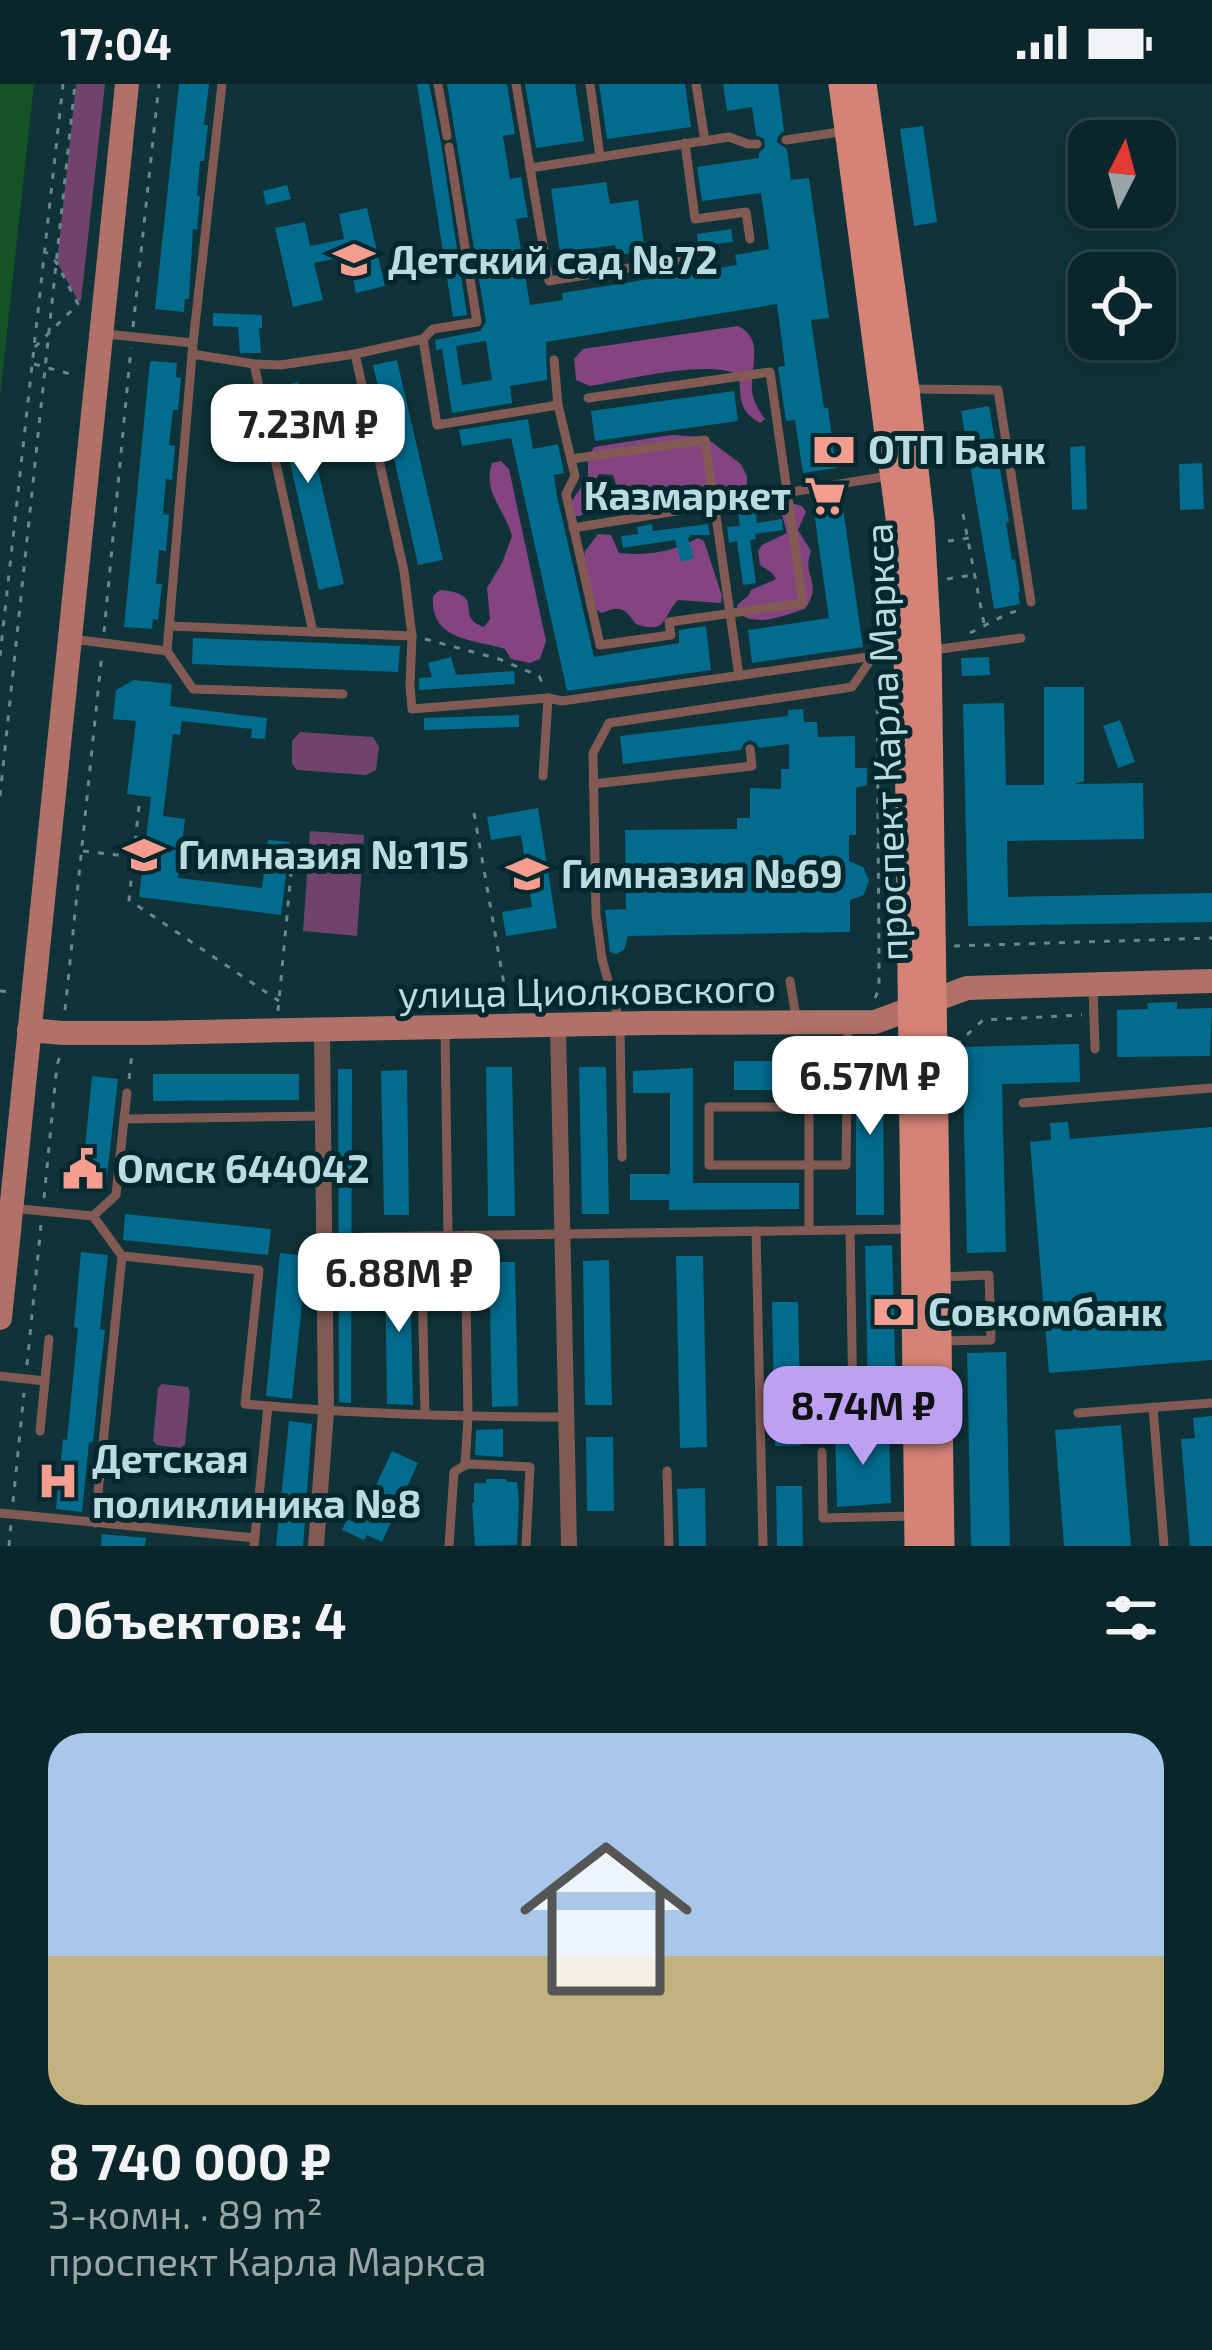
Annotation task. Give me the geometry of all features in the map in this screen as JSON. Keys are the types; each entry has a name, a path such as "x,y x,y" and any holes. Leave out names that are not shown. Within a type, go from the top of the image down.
{"main road":[{"path":"0,1318 127,84"},
{"name":"проспект Карла Маркса","path":"842,84 858,129 906,390 905,474"},
{"name":"проспект Карла Маркса","path":"862,84 858,129 905,474 917,651 922,1006 937,1277 941,1546"},
{"name":"улица Циолковского","path":"29,1030 322,1031 875,1022 968,988 1212,981"},
{"name":"проспект Карла Маркса","path":"918,1546 914,1229 922,1006"}],"street":[{"path":"557,1027 569,1546"},
{"path":"316,1546 326,1412 322,1031"}],"lane":[{"path":"221,84 192,349 167,651 193,688 343,694"},
{"path":"101,334 280,365 356,354 423,339 433,329 477,322 438,84"},
{"path":"516,84 548,281 678,260"},
{"path":"590,84 599,157"},
{"path":"696,84 705,141"},
{"path":"786,140 858,129"},
{"path":"530,167 729,137 758,144"},
{"path":"685,143 695,219 746,212 750,239"},
{"path":"423,339 437,425 558,405"},
{"path":"356,354 404,571 412,636 412,709 562,700 619,688 1021,638"},
{"path":"554,360 558,405 575,476 566,494 600,645 612,648 670,634 669,622 802,603 770,373 588,398"},
{"path":"254,364 313,632"},
{"path":"906,390 998,390 1031,602"},
{"path":"571,459 704,440 739,676"},
{"path":"574,527 905,474"},
{"path":"170,626 412,636"},
{"path":"68,639 167,651"},
{"path":"622,1157 620,1024 602,959 596,915 593,749 609,723 852,687 875,655"},
{"path":"543,776 548,698"},
{"path":"745,703 747,721"},
{"path":"593,784 752,766 750,749"},
{"path":"790,981 797,1023"},
{"path":"1093,985 1095,1049"},
{"path":"846,1107 709,1107 709,1165 846,1165 848,1022"},
{"path":"445,1029 448,1236"},
{"path":"1023,1103 1212,1088"},
{"path":"11,1208 93,1216 116,1195 127,1093"},
{"path":"809,1107 809,1230"},
{"path":"124,1119 323,1116"},
{"path":"93,1216 122,1256 95,1522"},
{"path":"363,1237 914,1229"},
{"path":"850,1230 853,1404 916,1403"},
{"path":"756,1231 763,1546"},
{"path":"465,1235 465,1465"},
{"path":"421,1236 425,1415"},
{"path":"122,1256 259,1270 245,1404 326,1412 566,1417"},
{"path":"937,1277 989,1276 991,1340 938,1341"},
{"path":"40,1431 50,1340"},
{"path":"0,1376 45,1381"},
{"path":"1078,1414 1212,1403"},
{"path":"6,1514 255,1542 268,1406"},
{"path":"1153,1408 1164,1546"},
{"path":"822,1452 824,1518 918,1516"},
{"path":"448,1546 454,1472 465,1465 530,1467 526,1546"},
{"path":"667,1471 669,1546"}],"path":[{"path":"0,656 63,84"},
{"path":"0,796 75,84"},
{"path":"65,1010 159,84"},
{"path":"34,349 78,304 45,251"},
{"path":"32,364 81,377"},
{"path":"963,514 985,625"},
{"path":"948,542 968,538"},
{"path":"945,579 976,574"},
{"path":"967,635 1009,613 1030,609 1031,602"},
{"path":"412,636 499,659 539,676"},
{"path":"875,655 879,959 875,998"},
{"path":"139,806 129,900 279,1001"},
{"path":"474,813 508,1001 507,1028"},
{"path":"81,850 133,857"},
{"path":"276,1031 293,852"},
{"path":"952,946 1212,938"},
{"path":"879,959 891,958"},
{"path":"0,991 12,992"},
{"path":"956,1045 983,1021 1094,1012"},
{"path":"9,1546 6,1514 62,1049"},
{"path":"127,1093 132,1051"},
{"path":"45,1066 57,1065"}],"shaded area":[{"path":"0,84 34,84 0,396"},
{"path":"76,84 105,84 81,301 57,262"},
{"path":"738,326 754,346 752,391 765,419 760,423 744,408 739,375 724,371 666,372 590,386 576,380 574,359 583,349"},
{"path":"671,435 705,437 741,464 747,489 632,514 625,511 613,475 599,474 588,491 586,511 573,516 571,502 588,477 588,457 594,447"},
{"path":"501,461 509,469 546,641 540,659 530,663 511,659 505,649 456,636 434,611 433,596 440,590 455,592 467,601 475,622 484,627 490,619 487,588 512,536 490,483 492,463"},
{"path":"784,501 806,512 798,530 811,551 813,592 805,609 754,620 738,613 737,605 751,590 776,579 760,565 758,551 787,533 780,508"},
{"path":"598,534 611,535 619,553 630,554 660,552 698,538 704,541 721,603 678,600 663,622 653,627 636,624 622,610 602,613 595,609 584,558"},
{"path":"300,732 373,737 379,747 376,770 366,775 297,770 292,764 292,741"},
{"path":"310,831 364,835 357,936 303,931"},
{"path":"162,1384 188,1387 190,1393 185,1445 180,1448 153,1441"}],"building":[{"path":"179,84 209,84 197,230 193,229 184,312 155,309"},
{"path":"417,84 429,84 467,315 453,317"},
{"path":"447,84 507,84 515,134 503,136 510,179 521,177 528,217 516,219 530,305 563,300 562,293 737,265 735,255 769,249 761,193 702,201 697,167 759,158 765,147 764,139 756,135 752,107 727,111 723,84 778,84 784,131 777,142 787,149 791,180 809,178 829,318 811,320 836,468 803,473 795,420 786,421 778,367 785,366 777,304 546,342 547,380 510,386 512,403 452,413 442,349 436,350 435,340 480,331 486,322","holes":["486,341 492,380 462,385 456,346"]},
{"path":"525,84 575,84 584,141 536,148"},
{"path":"599,84 685,84 691,127 607,139"},
{"path":"923,126 937,222 914,226 900,129"},
{"path":"606,182 610,204 638,200 645,251 617,255 615,245 560,253 551,189"},
{"path":"287,185 291,199 266,205 263,191"},
{"path":"367,208 385,286 356,293 348,256 314,263 323,300 293,307 275,228 305,222 310,246 344,239 339,214"},
{"path":"731,229 733,242 698,246 697,234"},
{"path":"213,313 262,315 261,353 240,353 238,327 213,326"},
{"path":"397,360 443,560 418,565 373,365"},
{"path":"150,361 177,363 176,377 181,378 169,445 175,446 172,480 166,479 166,551 159,550 156,584 162,584 158,620 153,619 152,629 124,627"},
{"path":"298,382 344,584 319,590 273,388"},
{"path":"734,391 738,421 595,441 591,411"},
{"path":"989,406 1020,592 1020,604 994,609 961,411"},
{"path":"528,419 533,449 558,444 564,473 554,475 557,496 594,657 679,643 679,630 706,626 711,670 567,691 511,438 462,446 459,430"},
{"path":"1085,446 1087,509 1072,510 1070,447"},
{"path":"1202,463 1204,509 1180,510 1179,464"},
{"path":"841,494 863,647 752,663 748,630 829,618 812,498"},
{"path":"756,511 757,523 782,519 783,530 755,534 756,539 750,540 756,583 743,585 737,541 729,543 727,527 740,526 738,513"},
{"path":"652,524 653,531 708,524 710,535 691,535 694,558 681,562 675,540 623,548 621,536 638,534 637,527"},
{"path":"193,638 400,646 398,672 192,664"},
{"path":"451,657 456,675 514,671 515,684 419,690 419,678 432,677 428,663"},
{"path":"989,657 990,675 962,676 961,658"},
{"path":"134,680 172,684 170,706 267,718 265,739 251,738 252,729 182,721 180,735 173,734 163,816 185,819 178,878 262,888 268,840 290,842 281,915 139,897 151,797 127,794 136,721 113,719 116,690"},
{"path":"1044,687 1084,687 1084,781 1075,784 1143,783 1144,839 1007,841 1008,897 1212,893 1212,922 968,926 963,704 1004,703 1006,785 1044,785"},
{"path":"803,709 804,722 817,722 818,737 855,736 855,768 867,768 867,785 856,788 856,835 849,835 849,861 863,867 869,880 864,895 850,900 850,932 628,936 624,950 610,952 605,910 626,909 625,830 737,829 737,818 750,818 750,788 781,789 781,769 789,769 789,744 759,748 750,740 741,750 623,764 620,736 788,716 788,710"},
{"path":"519,715 519,727 424,730 424,718"},
{"path":"1120,720 1135,762 1118,768 1103,726"},
{"path":"538,808 557,928 506,936 502,912 532,907 521,835 491,840 487,817"},
{"path":"1177,1002 1177,1009 1212,1008 1210,1056 1117,1057 1117,1010"},
{"path":"1079,1044 1080,1082 1002,1084 1006,1252 967,1253 962,1047"},
{"path":"734,1061 824,1061 824,1090 734,1090"},
{"path":"856,1061 883,1061 884,1215 856,1215"},
{"path":"486,1067 512,1067 515,1216 488,1216"},
{"path":"579,1067 606,1067 609,1214 582,1214"},
{"path":"693,1068 693,1183 799,1183 799,1209 669,1210 669,1200 630,1200 630,1174 670,1174 670,1093 633,1093 633,1071"},
{"path":"338,1069 352,1069 351,1403 339,1402"},
{"path":"407,1070 409,1215 384,1215 381,1071"},
{"path":"153,1074 299,1074 299,1100 153,1101"},
{"path":"92,1076 118,1079 105,1193 81,1190"},
{"path":"1068,1122 1070,1139 1212,1127 1212,1360 1049,1373 1030,1142 1051,1140 1050,1123"},
{"path":"125,1214 271,1229 268,1255 123,1240"},
{"path":"892,1245 896,1390 868,1391 865,1246"},
{"path":"81,1252 108,1255 100,1329 105,1330 82,1512 56,1509 78,1328 74,1327"},
{"path":"280,1253 307,1256 292,1399 266,1396"},
{"path":"676,1256 703,1256 707,1447 680,1448"},
{"path":"609,1260 612,1405 585,1405 583,1261"},
{"path":"489,1262 515,1262 518,1406 492,1407"},
{"path":"385,1264 410,1264 413,1405 387,1404"},
{"path":"772,1302 798,1302 801,1446 775,1446"},
{"path":"1006,1352 1010,1546 971,1546 967,1353"},
{"path":"1212,1416 1212,1546 1190,1546 1181,1439 1195,1438 1193,1418"},
{"path":"289,1421 312,1424 303,1546 276,1546"},
{"path":"1121,1425 1131,1546 1064,1546 1055,1430"},
{"path":"503,1429 503,1457 475,1455 476,1430"},
{"path":"835,1430 889,1433 891,1503 837,1507"},
{"path":"586,1437 613,1437 614,1511 587,1511"},
{"path":"392,1451 418,1463 382,1542 342,1530 347,1519 358,1524"},
{"path":"486,1479 517,1482 517,1545 475,1546 474,1483 486,1483"},
{"path":"776,1486 802,1486 803,1546 777,1546"},
{"path":"705,1488 706,1546 679,1546 677,1489"},
{"path":"102,1534 146,1538 145,1546 101,1546"}],"place":[{"name":"Детский сад №72","path":"354,260"},
{"name":"ОТП Банк","path":"834,450"},
{"name":"Казмаркет","path":"825,496"},
{"name":"Гимназия №115","path":"144,855"},
{"name":"Гимназия №69","path":"527,874"},
{"name":"Омск 644042","path":"83,1169"},
{"name":"Совкомбанк","path":"894,1312"},
{"name":"Детская поликлиника №8","path":"58,1481"}]}
